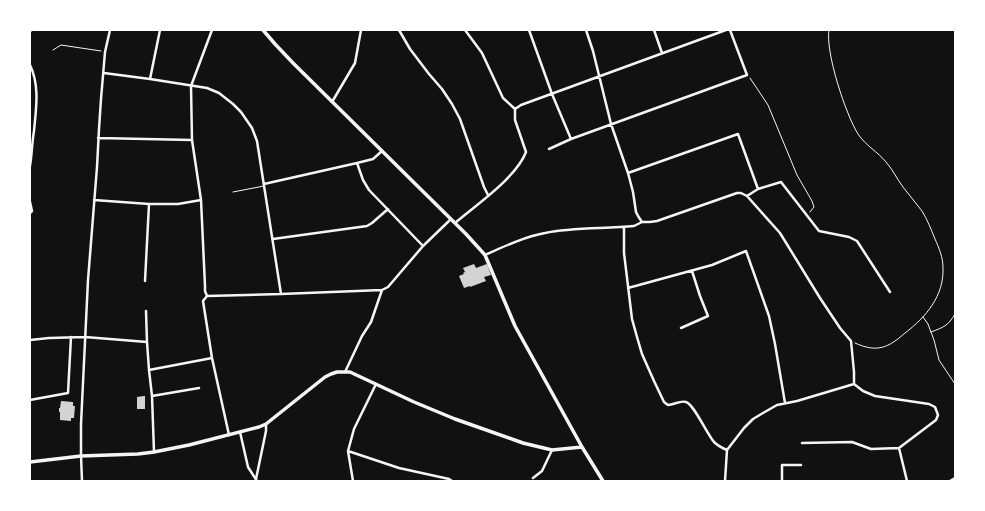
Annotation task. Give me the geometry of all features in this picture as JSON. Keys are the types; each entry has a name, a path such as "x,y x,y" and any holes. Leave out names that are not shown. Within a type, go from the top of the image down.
{"main road":[{"path":"264,30 289,59 485,255 515,326 582,447 603,481"},
{"path":"30,462 81,456 154,452 189,445 259,427 266,424 325,377 330,374 345,372 356,374 414,402 455,419 523,443 552,450 582,447"}],"street":[{"path":"82,481 81,424 88,280 105,52 110,30"},
{"path":"150,78 160,30"},
{"path":"207,296 204,286 201,200 192,140 191,86 212,30"},
{"path":"332,102 355,63 361,30"},
{"path":"399,30 410,49 452,104 460,119 488,195"},
{"path":"465,30 482,53 503,98 516,109"},
{"path":"529,30 552,94 571,139"},
{"path":"586,30 611,124 628,173 636,212 642,222"},
{"path":"654,30 662,53"},
{"path":"454,223 488,195 520,164 526,152 515,120 516,109 521,105 726,30"},
{"path":"549,149 571,139 747,74 730,30"},
{"path":"30,65 34,75 37,105 30,166"},
{"path":"104,73 150,78 207,88 233,104 248,121 257,142 282,294"},
{"path":"628,173 738,134 758,189"},
{"path":"98,138 192,140"},
{"path":"264,185 373,159 382,151"},
{"path":"357,163 363,180 369,190 424,246"},
{"path":"747,196 758,189 781,182 819,231 849,237 857,241 890,292"},
{"path":"485,255 524,238 546,232 634,226 642,222 657,221 737,193 741,193 747,196 780,233 820,298 840,328 851,341 854,384"},
{"path":"94,200 149,204 178,204 201,200"},
{"path":"30,202 32,211 30,213"},
{"path":"145,281 149,204"},
{"path":"273,239 367,226 388,209"},
{"path":"229,435 212,358 203,301 207,296 382,290 388,286 450,220"},
{"path":"624,227 624,253 632,319 640,348 654,381 664,402 668,405 682,401 688,402 714,442 727,450"},
{"path":"628,288 712,265 746,251 769,316 784,403"},
{"path":"681,328 708,316 692,271"},
{"path":"345,372 362,336 371,322 382,290"},
{"path":"146,311 154,452"},
{"path":"30,400 68,393 72,337"},
{"path":"30,340 85,337 147,342"},
{"path":"149,370 212,358"},
{"path":"353,481 348,451 354,429 376,384"},
{"path":"725,481 727,450 753,419 772,407 854,384"},
{"path":"802,443 852,442 872,449 899,448 936,420 938,415 935,407 929,404 876,396 863,391 854,384"},
{"path":"152,396 199,388"},
{"path":"257,480 266,424"},
{"path":"240,432 248,467 257,480"},
{"path":"899,448 907,481"},
{"path":"533,478 542,471 552,450"},
{"path":"348,451 399,468 449,479 452,481"},
{"path":"782,481 782,465 801,465"},
{"path":"950,481 955,478"}],"lane":[{"path":"234,192 264,185"}],"path":[{"path":"829,30 830,53 836,78 849,116 862,139 870,148 885,160 922,212 933,232 944,267 939,292 931,307 907,332 887,346 881,348 862,346 851,341"},
{"path":"53,50 61,45 105,52"},
{"path":"747,74 768,105 798,175 813,204 814,207 806,215"},
{"path":"931,332 946,326 953,319 955,314"},
{"path":"923,317 931,332 939,360 955,384"}],"building":[{"path":"474,264 476,268 487,264 491,275 484,277 486,281 464,288 459,276 465,272 463,268"},
{"path":"145,396 145,409 137,409 137,397"},
{"path":"61,401 73,402 73,406 75,406 74,418 71,418 71,421 60,420 59,408"}]}
